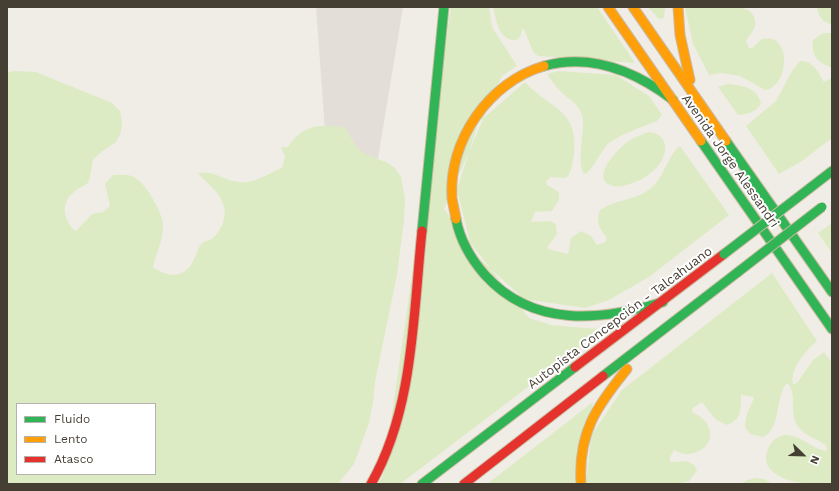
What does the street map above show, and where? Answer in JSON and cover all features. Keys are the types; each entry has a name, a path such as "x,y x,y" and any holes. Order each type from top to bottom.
{"highway":[{"path":"371,484 383,463 396,430 406,384 444,7"},
{"name":"Avenida Jorge Alessandri","path":"608,7 832,329"},
{"name":"Avenida Jorge Alessandri","path":"633,7 832,292"},
{"path":"678,7 681,42 686,67 695,96"},
{"path":"663,302 619,314 587,317 555,315 516,301 491,284 469,256 456,228 452,208 451,191 457,153 473,118 496,93 508,83 529,72 545,66 572,62 592,62 612,65 642,77 673,100"},
{"name":"Autopista Concepción - Talcahuano","path":"422,484 663,302 832,171"},
{"path":"464,484 832,200"},
{"path":"581,484 580,454 589,422 617,381 657,336"}],"shaded area":[{"path":"316,7 403,7 358,279 336,281"}],"green space":[{"path":"451,7 489,7 492,27 517,66 502,76 444,209 529,318 551,325 598,329 574,352 400,484 378,484 383,476"},
{"path":"493,7 597,7 635,63 538,56 533,52 524,29 517,40 506,38 502,34 497,24"},
{"path":"648,7 665,7 664,18 659,19"},
{"path":"685,7 740,7 750,11 755,20 755,27 746,41 749,48 752,48 762,39 772,39 779,43 783,51 784,60 783,70 779,80 773,87 765,90 740,76 722,73 709,75 693,44"},
{"path":"817,7 832,7 832,25 822,19 818,14"},
{"path":"823,33 832,33 832,68 819,61 814,55 813,40"},
{"path":"800,61 805,61 812,65 818,71 824,82 832,78 832,138 802,161 779,174 746,126 776,101 792,71"},
{"path":"559,71 616,75 649,96 662,115 657,121 625,134 609,143 590,170 585,174 581,165 583,126 582,115 577,106 558,89 547,74"},
{"path":"7,72 36,72 112,103 120,111 122,121 121,132 116,142 93,160 89,182 69,197 66,202 65,213 72,228 76,231 92,214 103,212 110,206 105,184 113,175 126,175 139,180 157,205 162,219 163,230 161,241 153,267 164,273 174,275 184,272 193,261 202,243 212,239 221,228 225,215 222,201 213,188 198,173 210,173 228,180 240,182 256,180 282,168 285,157 281,147 288,147 299,134 305,130 320,126 336,126 345,128 357,148 365,154 386,162 395,168 401,177 405,199 404,220 397,275 375,382 369,423 354,464 338,484 7,484"},
{"path":"525,82 568,119 572,128 574,140 572,168 568,176 566,178 551,177 546,182 547,185 559,192 559,200 552,211 535,212 531,222 550,221 556,224 557,234 548,246 548,249 568,254 571,238 581,231 591,236 597,245 605,242 607,238 598,222 600,210 614,203 636,197 649,190 658,180 673,153 680,146 729,215 649,277 609,300 585,308 524,299 473,253 457,190 478,123"},
{"path":"727,84 743,86 756,93 761,103 757,109 752,112 738,115 718,87"},
{"path":"649,132 657,134 665,143 662,161 650,174 631,184 617,187 608,184 604,180 603,175 608,162 627,142"},
{"path":"832,223 832,253 818,233"},
{"path":"772,273 817,341 808,349 796,366 792,378 793,384 797,383 813,360 824,352 832,363 832,484 791,481 776,474 767,464 766,458 769,447 776,438 781,436 792,436 827,451 826,445 805,433 796,423 794,417 792,392 787,383 783,389 773,427 769,433 763,437 750,434 745,427 746,416 754,398 753,397 741,395 740,413 736,420 727,425 715,419 702,402 693,408 692,412 705,421 710,432 710,438 705,447 695,453 685,454 674,450 670,457 670,462 687,461 694,465 697,471 689,481 677,484 586,484 591,436 622,390"},
{"path":"593,402 574,484 487,484 500,474"},
{"path":"756,478 764,479 772,484 742,484 747,480"}],"traffic: fast":[{"path":"422,231 444,7"},
{"path":"544,66 579,62 596,63 612,67 644,81 673,100"},
{"path":"701,141 832,329"},
{"path":"726,141 832,292"},
{"path":"810,188 832,171"},
{"path":"724,254 810,188"},
{"path":"738,272 822,207"},
{"path":"456,219 463,242 480,269 504,292 524,304 546,312 569,316 592,316 616,313 663,302"},
{"path":"603,376 738,272"},
{"path":"422,484 575,367"}],"traffic: slow":[{"path":"608,7 701,141"},
{"path":"633,7 726,141"},
{"path":"678,7 680,35 690,80"},
{"path":"456,219 452,198 453,177 457,156 465,135 476,117 490,100 506,85 524,74 544,66"},
{"path":"581,484 583,450 586,435 591,422 606,396 627,369"}],"traffic: jam":[{"path":"371,484 385,455 396,425 404,393 413,328 422,231"},
{"path":"575,367 724,254"},
{"path":"464,484 603,376"}]}
